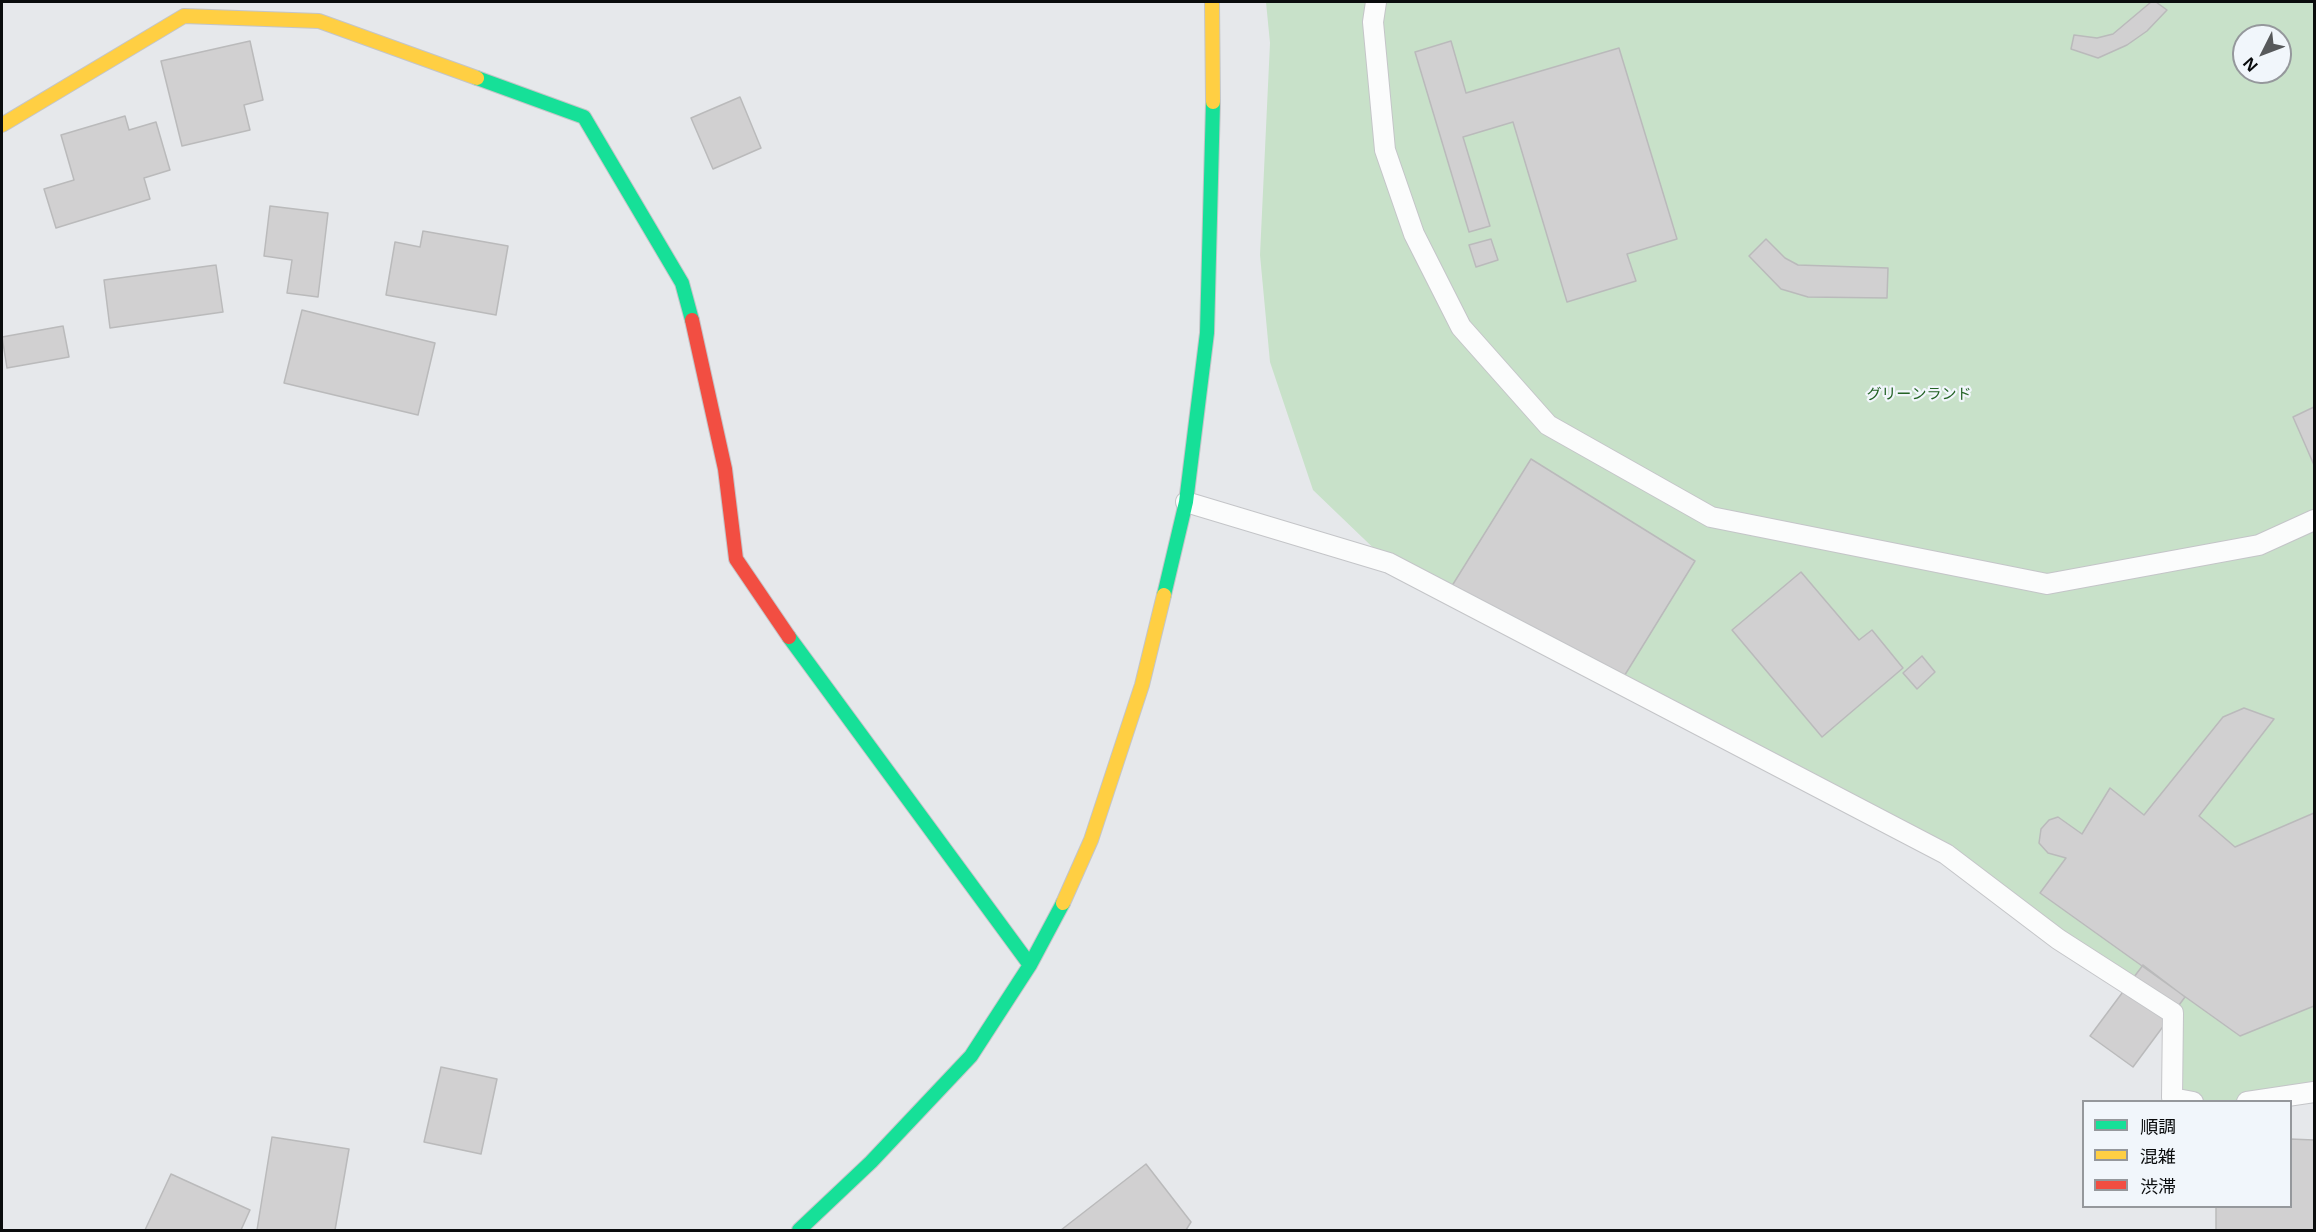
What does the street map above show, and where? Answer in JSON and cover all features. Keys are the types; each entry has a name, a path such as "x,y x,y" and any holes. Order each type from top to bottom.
{"street":[{"path":"799,1230 871,1162 971,1056 1030,965 1063,903 1092,840 1142,685 1186,502 1207,333 1214,74 1212,2"},
{"path":"2,125 184,16 319,21 584,117 682,283 693,318 725,469 736,559 811,669 1030,965"}],"lane":[{"path":"1376,2 1374,22 1385,150 1414,234 1461,327 1548,425 1711,517 2047,584 2259,545 2314,520"},
{"path":"1186,502 1389,563 1946,854 2058,939 2173,1012 2172,1098 2186,1100"},
{"path":"2254,1100 2314,1092"}],"green space":[{"name":"グリーンランド","path":"1266,2 2314,2 2314,1092 2254,1100 2172,1098 2173,1012 1946,854 1389,563 1313,490 1270,362 1260,255 1270,43"}],"building":[{"path":"2151,2 2156,2 2167,10 2147,31 2127,45 2098,58 2071,49 2074,35 2097,38 2113,34"},
{"path":"250,41 263,100 244,105 250,130 182,146 161,61"},
{"path":"1451,41 1466,93 1619,48 1677,239 1627,254 1636,281 1567,302 1513,122 1463,137 1490,226 1469,232 1415,52"},
{"path":"740,97 761,148 713,169 691,118"},
{"path":"125,116 129,130 156,122 170,170 144,178 150,199 56,228 44,189 74,180 61,135"},
{"path":"270,206 328,213 318,297 287,293 292,260 264,256"},
{"path":"423,231 508,246 496,315 386,295 395,242 420,247"},
{"path":"1491,239 1498,260 1476,267 1469,245"},
{"path":"1766,239 1785,258 1798,265 1888,268 1887,298 1808,297 1781,289 1749,256"},
{"path":"216,265 223,312 110,328 104,280"},
{"path":"302,310 435,343 418,415 284,383"},
{"path":"63,326 69,357 7,368 2,337"},
{"path":"2314,407 2314,465 2293,417"},
{"path":"1531,459 1695,561 1615,691 1450,589"},
{"path":"1801,572 1859,640 1872,630 1903,668 1822,737 1732,630"},
{"path":"1922,656 1935,672 1917,689 1903,673"},
{"path":"2244,708 2274,719 2199,816 2235,847 2314,813 2314,1006 2240,1036 2040,893 2066,858 2048,853 2039,843 2041,829 2049,820 2058,817 2082,834 2110,788 2144,815 2223,717"},
{"path":"2143,965 2185,997 2133,1067 2090,1036"},
{"path":"441,1067 497,1079 481,1154 424,1142"},
{"path":"272,1137 349,1149 335,1230 257,1230"},
{"path":"2292,1139 2314,1140 2314,1230 2216,1230 2216,1208 2292,1208"},
{"path":"1146,1164 1191,1222 1186,1230 1061,1230"},
{"path":"171,1174 250,1210 241,1230 145,1230"}],"traffic: fast":[{"path":"477,78 584,117 682,283 692,320"},
{"path":"1164,595 1186,502 1207,333 1213,102"},
{"path":"789,637 1030,965"},
{"path":"799,1230 871,1162 971,1056 1030,965 1063,903"}],"traffic: slow":[{"path":"1212,2 1213,102"},
{"path":"2,125 184,16 319,21 477,78"},
{"path":"1063,903 1091,840 1142,685 1164,595"}],"traffic: jam":[{"path":"692,320 725,469 736,559 789,637"}]}
